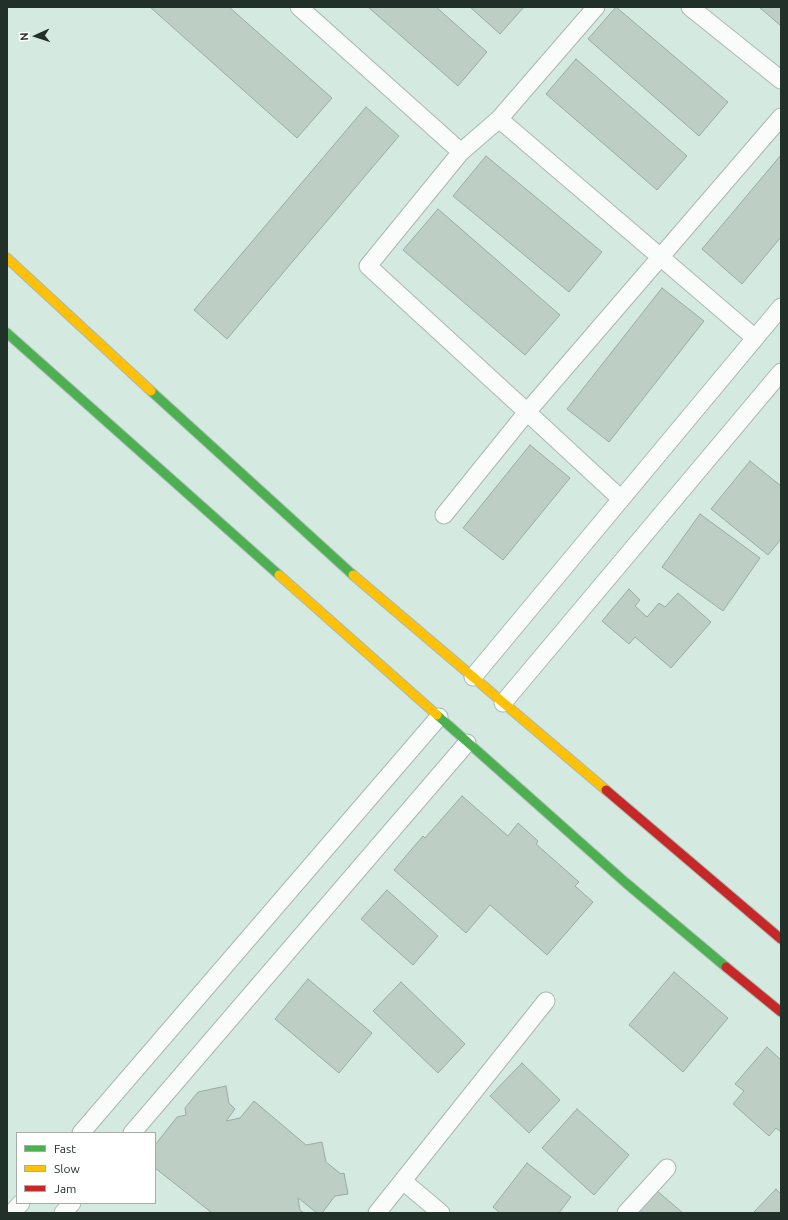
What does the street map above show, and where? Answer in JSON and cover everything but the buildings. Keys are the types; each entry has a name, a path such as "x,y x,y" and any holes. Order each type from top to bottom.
{"street":[{"path":"299,7 461,152"},
{"path":"596,7 499,119 461,152 368,266 621,498"},
{"path":"690,7 781,80"},
{"path":"444,515 527,412 781,118"},
{"path":"499,119 755,338"},
{"path":"7,258 336,560 781,939"},
{"path":"472,677 781,307"},
{"path":"7,333 626,884 781,1012"},
{"path":"503,703 781,372"},
{"path":"82,1132 439,717"},
{"path":"133,1132 467,742"},
{"path":"377,1213 546,1001"},
{"path":"626,1213 667,1168"},
{"path":"403,1181 441,1213"},
{"path":"12,1213 20,1204"},
{"path":"63,1213 71,1204"}],"traffic: fast":[{"path":"7,333 279,575"},
{"path":"151,391 353,575"},
{"path":"437,715 626,883 726,967"}],"traffic: slow":[{"path":"7,258 151,391"},
{"path":"279,575 437,715"},
{"path":"353,575 606,790"}],"traffic: jam":[{"path":"606,790 781,939"},
{"path":"726,967 781,1012"}]}
